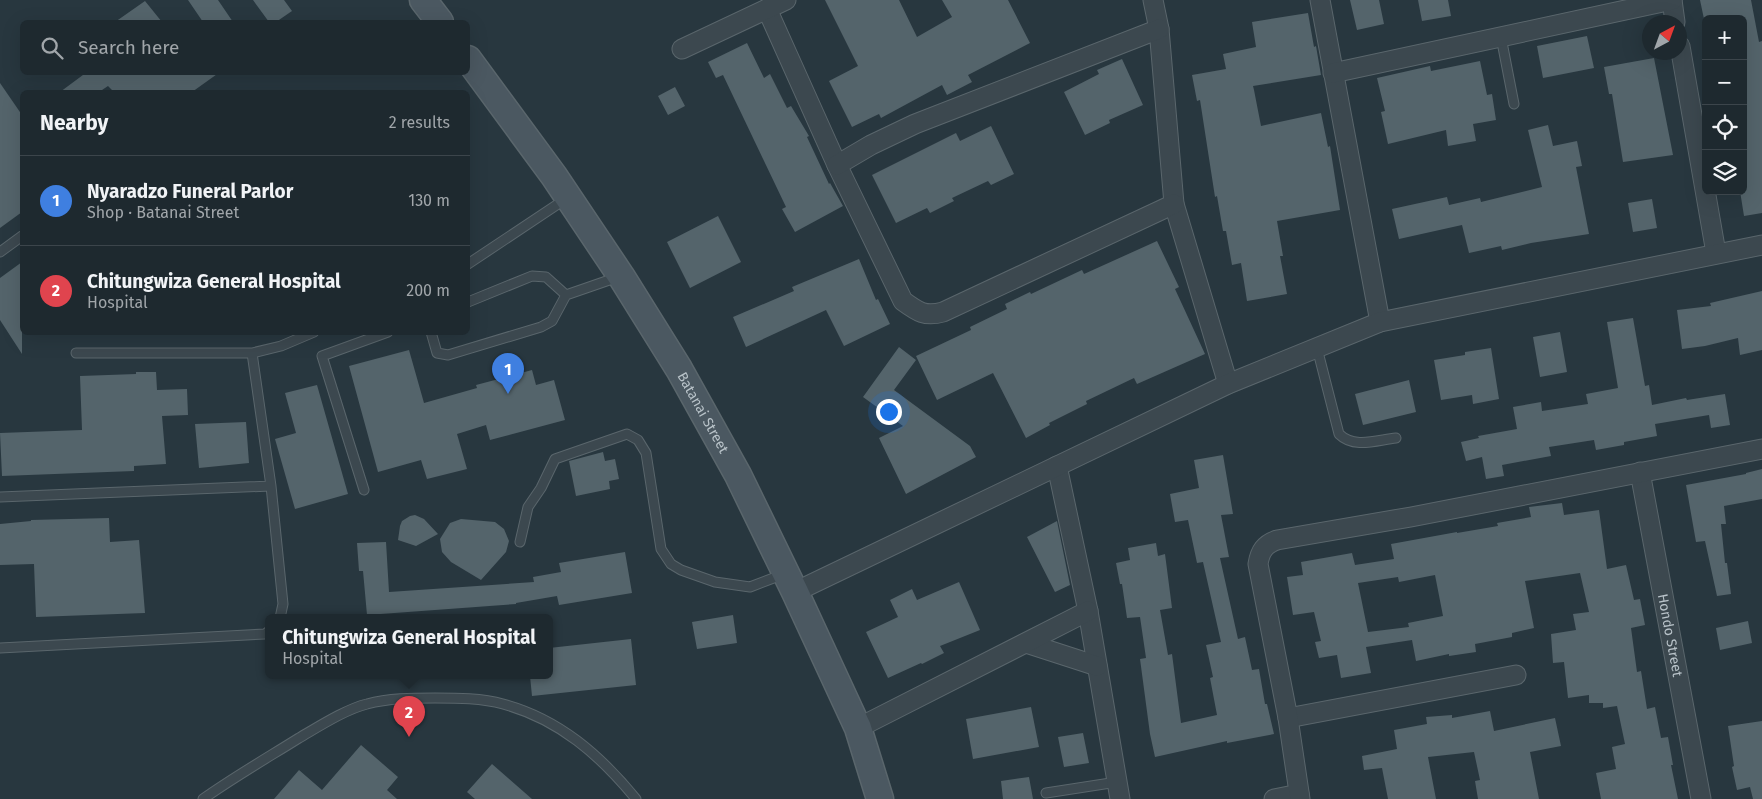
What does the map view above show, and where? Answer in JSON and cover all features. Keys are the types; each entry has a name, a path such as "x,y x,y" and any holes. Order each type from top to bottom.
{"street":[{"path":"422,0 438,20"},
{"path":"682,49 786,0"},
{"path":"1153,0 1159,29 1174,204 1228,384"},
{"path":"1320,0 1380,322"},
{"path":"1333,73 1672,0 1675,15"},
{"path":"767,9 837,165 903,301 914,310 933,315 943,312 1174,204"},
{"path":"837,165 871,145 914,124 1159,29"},
{"path":"1682,60 1716,253"},
{"name":"Batanai Street","path":"470,62 569,197 688,386 738,476 858,728 880,799"},
{"path":"790,583 1057,466 1228,384 1380,322 1762,244"},
{"path":"1274,799 1299,797 1288,718 1258,564 1263,550 1272,542 1762,449"},
{"path":"1057,466 1088,611 1118,790"},
{"name":"Hondo Street","path":"1640,472 1701,799"},
{"path":"858,728 1088,611"},
{"path":"1026,643 1097,666"},
{"path":"1288,718 1516,675"}],"lane":[{"path":"1501,36 1514,104"},
{"path":"470,263 569,197"},
{"path":"0,252 20,237"},
{"path":"470,301 532,276 546,277 566,294"},
{"path":"432,335 438,353 448,355 541,327 552,321 566,294 620,276"},
{"path":"76,353 252,353 281,346 307,335"},
{"path":"364,490 322,356 380,335"},
{"path":"1317,348 1339,434 1346,441 1357,443 1396,438"},
{"path":"252,353 271,486 282,604 281,614"},
{"path":"520,542 528,507 541,488 555,459 627,434 638,440 646,453 661,549 671,564 681,570 715,582 750,587 790,583"},
{"path":"0,497 271,486"},
{"path":"0,648 265,634"},
{"path":"203,799 225,783 330,720 366,704 409,698 457,698 501,703 538,715 592,751 614,772 636,799"},
{"path":"1046,793 1118,790"}],"building":[{"path":"188,0 218,0 232,20 202,20"},
{"path":"253,0 284,0 292,11 279,20 268,20"},
{"path":"825,0 899,0 917,37 952,17 942,0 1008,0 1030,43 968,75 972,82 947,95 942,85 881,118 879,114 852,127 829,81 858,66"},
{"path":"1350,0 1379,0 1384,24 1357,30"},
{"path":"1418,0 1448,0 1451,16 1422,21"},
{"path":"1700,0 1751,0 1759,42 1762,41 1762,213 1744,216 1741,195 1747,195 1747,15 1703,15"},
{"path":"145,1 160,20 118,20"},
{"path":"1308,13 1321,75 1253,86 1261,126 1321,113 1328,147 1330,146 1340,210 1277,221 1283,256 1280,256 1287,294 1247,301 1241,263 1232,265 1226,231 1223,231 1217,196 1215,197 1200,100 1197,101 1192,75 1226,69 1223,54 1256,47 1252,22"},
{"path":"1587,36 1594,68 1543,78 1537,46"},
{"path":"747,43 764,78 770,74 787,108 791,106 809,136 807,137 829,184 843,206 795,232 782,209 786,207 723,75 716,78 708,62"},
{"path":"1122,59 1143,105 1109,120 1110,123 1085,135 1064,92 1099,74 1097,70"},
{"path":"1643,60 1654,60 1673,155 1623,162 1612,94 1609,94 1604,67"},
{"path":"1480,61 1487,95 1492,94 1496,120 1473,124 1476,141 1448,146 1446,130 1388,144 1381,112 1385,111 1377,78 1430,66 1431,71"},
{"path":"83,75 216,75 195,90 112,90 108,86 102,90 63,90"},
{"path":"0,83 20,112 20,213 0,228"},
{"path":"675,87 685,106 668,115 658,96"},
{"path":"1548,125 1553,146 1577,141 1582,166 1576,167 1589,234 1531,243 1502,250 1501,246 1469,253 1462,225 1399,239 1392,209 1447,197 1449,205 1480,198 1481,202 1542,187 1528,130"},
{"path":"991,126 1014,174 991,185 988,181 952,198 954,201 930,213 927,208 896,223 872,175 956,133 960,141"},
{"path":"1652,199 1657,228 1633,232 1628,203"},
{"path":"718,216 741,262 690,288 667,242"},
{"path":"1157,241 1179,287 1175,289 1205,354 1137,384 1134,378 1086,401 1087,404 1049,423 1050,425 1026,438 993,373 937,400 916,356 971,330 970,327 1007,309 1005,304 1030,292 1031,294 1082,270 1084,274"},
{"path":"859,259 876,300 878,299 890,324 844,346 826,310 746,347 733,317 794,291 792,287"},
{"path":"20,263 20,335 22,335 22,354 0,320 0,278"},
{"path":"1762,291 1762,350 1740,355 1738,338 1682,349 1677,310 1711,306 1710,303"},
{"path":"1633,318 1645,386 1649,385 1652,405 1686,398 1687,400 1725,394 1730,425 1711,428 1709,415 1655,424 1657,436 1624,442 1624,445 1596,450 1594,440 1549,447 1551,456 1502,465 1504,476 1486,479 1482,457 1466,461 1461,442 1479,438 1478,436 1517,429 1513,407 1541,402 1542,411 1588,404 1586,394 1618,388 1607,322"},
{"path":"1560,332 1567,372 1540,377 1533,337"},
{"path":"899,347 916,360 894,390 970,446 976,457 906,494 879,438 903,426 863,397"},
{"path":"1491,348 1499,399 1473,404 1472,395 1441,400 1434,360"},
{"path":"409,350 424,403 477,388 476,385 532,370 536,385 554,380 565,420 490,440 486,425 457,434 467,469 427,479 421,460 378,472 349,366"},
{"path":"136,372 156,372 157,390 187,389 188,415 162,416 166,464 134,466 134,471 2,476 0,433 82,430 80,376 136,374"},
{"path":"1409,380 1416,412 1363,425 1355,394"},
{"path":"317,385 348,494 295,509 275,439 296,433 285,393"},
{"path":"246,422 249,463 199,468 195,424"},
{"path":"603,452 605,461 615,459 619,479 609,481 610,489 576,496 569,461"},
{"path":"1223,455 1233,514 1221,515 1229,557 1220,558 1238,639 1245,637 1252,670 1259,669 1265,704 1267,704 1274,734 1227,743 1227,741 1155,757 1140,659 1146,658 1140,617 1127,618 1122,584 1120,584 1116,563 1130,560 1128,548 1156,543 1158,556 1165,554 1172,608 1160,610 1168,655 1172,654 1181,723 1217,715 1210,678 1213,677 1206,645 1221,642 1203,562 1197,563 1188,520 1175,522 1170,494 1199,488 1194,460"},
{"path":"1762,469 1762,499 1724,506 1726,524 1721,524 1725,563 1727,563 1731,594 1717,596 1705,541 1696,542 1686,485 1746,474"},
{"path":"1562,503 1564,515 1599,510 1607,569 1626,565 1634,600 1640,599 1645,625 1631,628 1637,672 1641,671 1647,709 1655,707 1661,738 1668,737 1678,799 1601,799 1596,773 1616,769 1612,747 1625,744 1617,706 1603,708 1603,703 1589,703 1589,695 1568,698 1564,662 1553,663 1551,634 1576,630 1573,614 1589,612 1580,573 1525,581 1534,628 1512,633 1512,637 1475,644 1476,652 1449,656 1449,654 1416,661 1412,640 1366,647 1371,673 1341,678 1337,655 1319,658 1315,642 1321,641 1314,612 1293,615 1287,577 1303,575 1301,562 1352,553 1355,565 1394,559 1391,544 1498,526 1497,523 1531,517 1529,507","holes":["1435,575 1443,616 1408,623 1409,627 1368,632 1358,583 1398,577 1399,582"]},
{"path":"415,515 424,519 438,534 416,546 398,540 402,521"},
{"path":"109,518 110,542 139,540 145,613 36,617 34,564 0,565 0,524 31,520"},
{"path":"461,519 495,522 504,529 509,541 506,552 481,580 451,562 442,552 440,539 450,523"},
{"path":"1057,521 1070,585 1055,592 1027,537"},
{"path":"386,542 389,592 534,582 533,577 561,572 559,563 625,552 632,593 559,605 557,596 516,604 367,614 363,571 359,571 357,543"},
{"path":"959,582 980,630 940,646 944,653 888,678 866,632 898,617 890,600 912,589 917,600"},
{"path":"733,615 737,643 697,649 692,622"},
{"path":"1748,621 1752,643 1720,650 1716,628"},
{"path":"631,639 636,685 532,696 530,679 553,679 553,648"},
{"path":"1031,707 1039,747 973,759 966,719"},
{"path":"1490,711 1494,731 1555,718 1561,746 1530,752 1539,799 1478,799 1475,781 1480,780 1474,752 1428,757 1436,799 1388,799 1382,768 1364,770 1362,756 1397,749 1394,730 1427,724 1426,717 1452,715 1452,718"},
{"path":"1762,721 1762,799 1753,799 1750,787 1737,790 1732,767 1734,766 1728,726"},
{"path":"1083,733 1089,763 1064,767 1058,737"},
{"path":"361,745 398,777 387,790 397,799 274,799 299,770 322,790"},
{"path":"492,764 532,799 475,799 467,792"},
{"path":"1029,777 1033,799 1003,799 1001,781"}],"place":[{"name":"Nyaradzo Funeral Parlor","path":"508,394"},
{"name":"Chitungwiza General Hospital","path":"409,737"}]}
